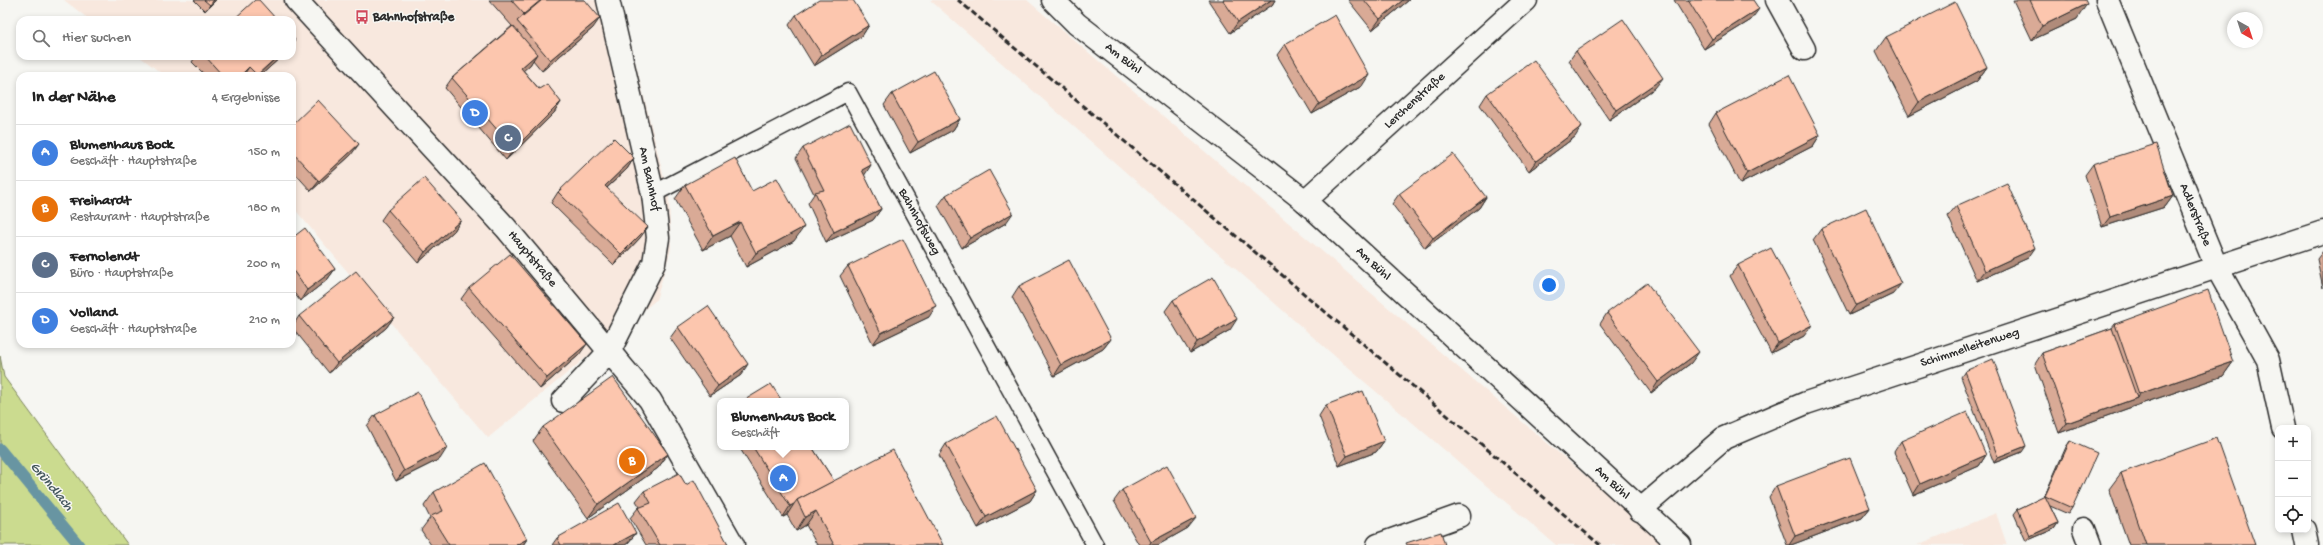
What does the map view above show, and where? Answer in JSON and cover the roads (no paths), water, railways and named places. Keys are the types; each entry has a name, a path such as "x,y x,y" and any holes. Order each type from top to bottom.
{"street":[{"name":"Hauptstraße","path":"296,0 506,228 650,400 733,545"},
{"name":"Am Bahnhof","path":"563,401 609,352 654,263 658,231 653,194 608,0"},
{"name":"Am Bühl","path":"1053,0 1077,24 1305,201 1640,510 1680,545"},
{"name":"Lerchenstraße","path":"1305,201 1526,0"},
{"path":"1777,0 1804,48"},
{"name":"Adlerstraße","path":"2108,0 2216,266 2268,360 2282,425"},
{"name":"Schimmelleitenweg","path":"1640,510 1724,438 1806,403 2216,266 2323,232"},
{"path":"1378,545 1459,516"},
{"path":"2305,533 2307,545"}],"lane":[{"name":"Bahnhofsweg","path":"653,194 848,92 1095,545"}],"waterway":[{"name":"Gründlach","path":"0,449 79,545"}],"railway":[{"path":"958,0 1600,545"}],"place":[{"name":"Bahnhofstraße","path":"362,17"},
{"name":"Volland","path":"475,113"},
{"name":"Fernolendt","path":"508,138"},
{"name":"Freihardt","path":"632,461"},
{"name":"Blumenhaus Bock","path":"783,478"}]}
